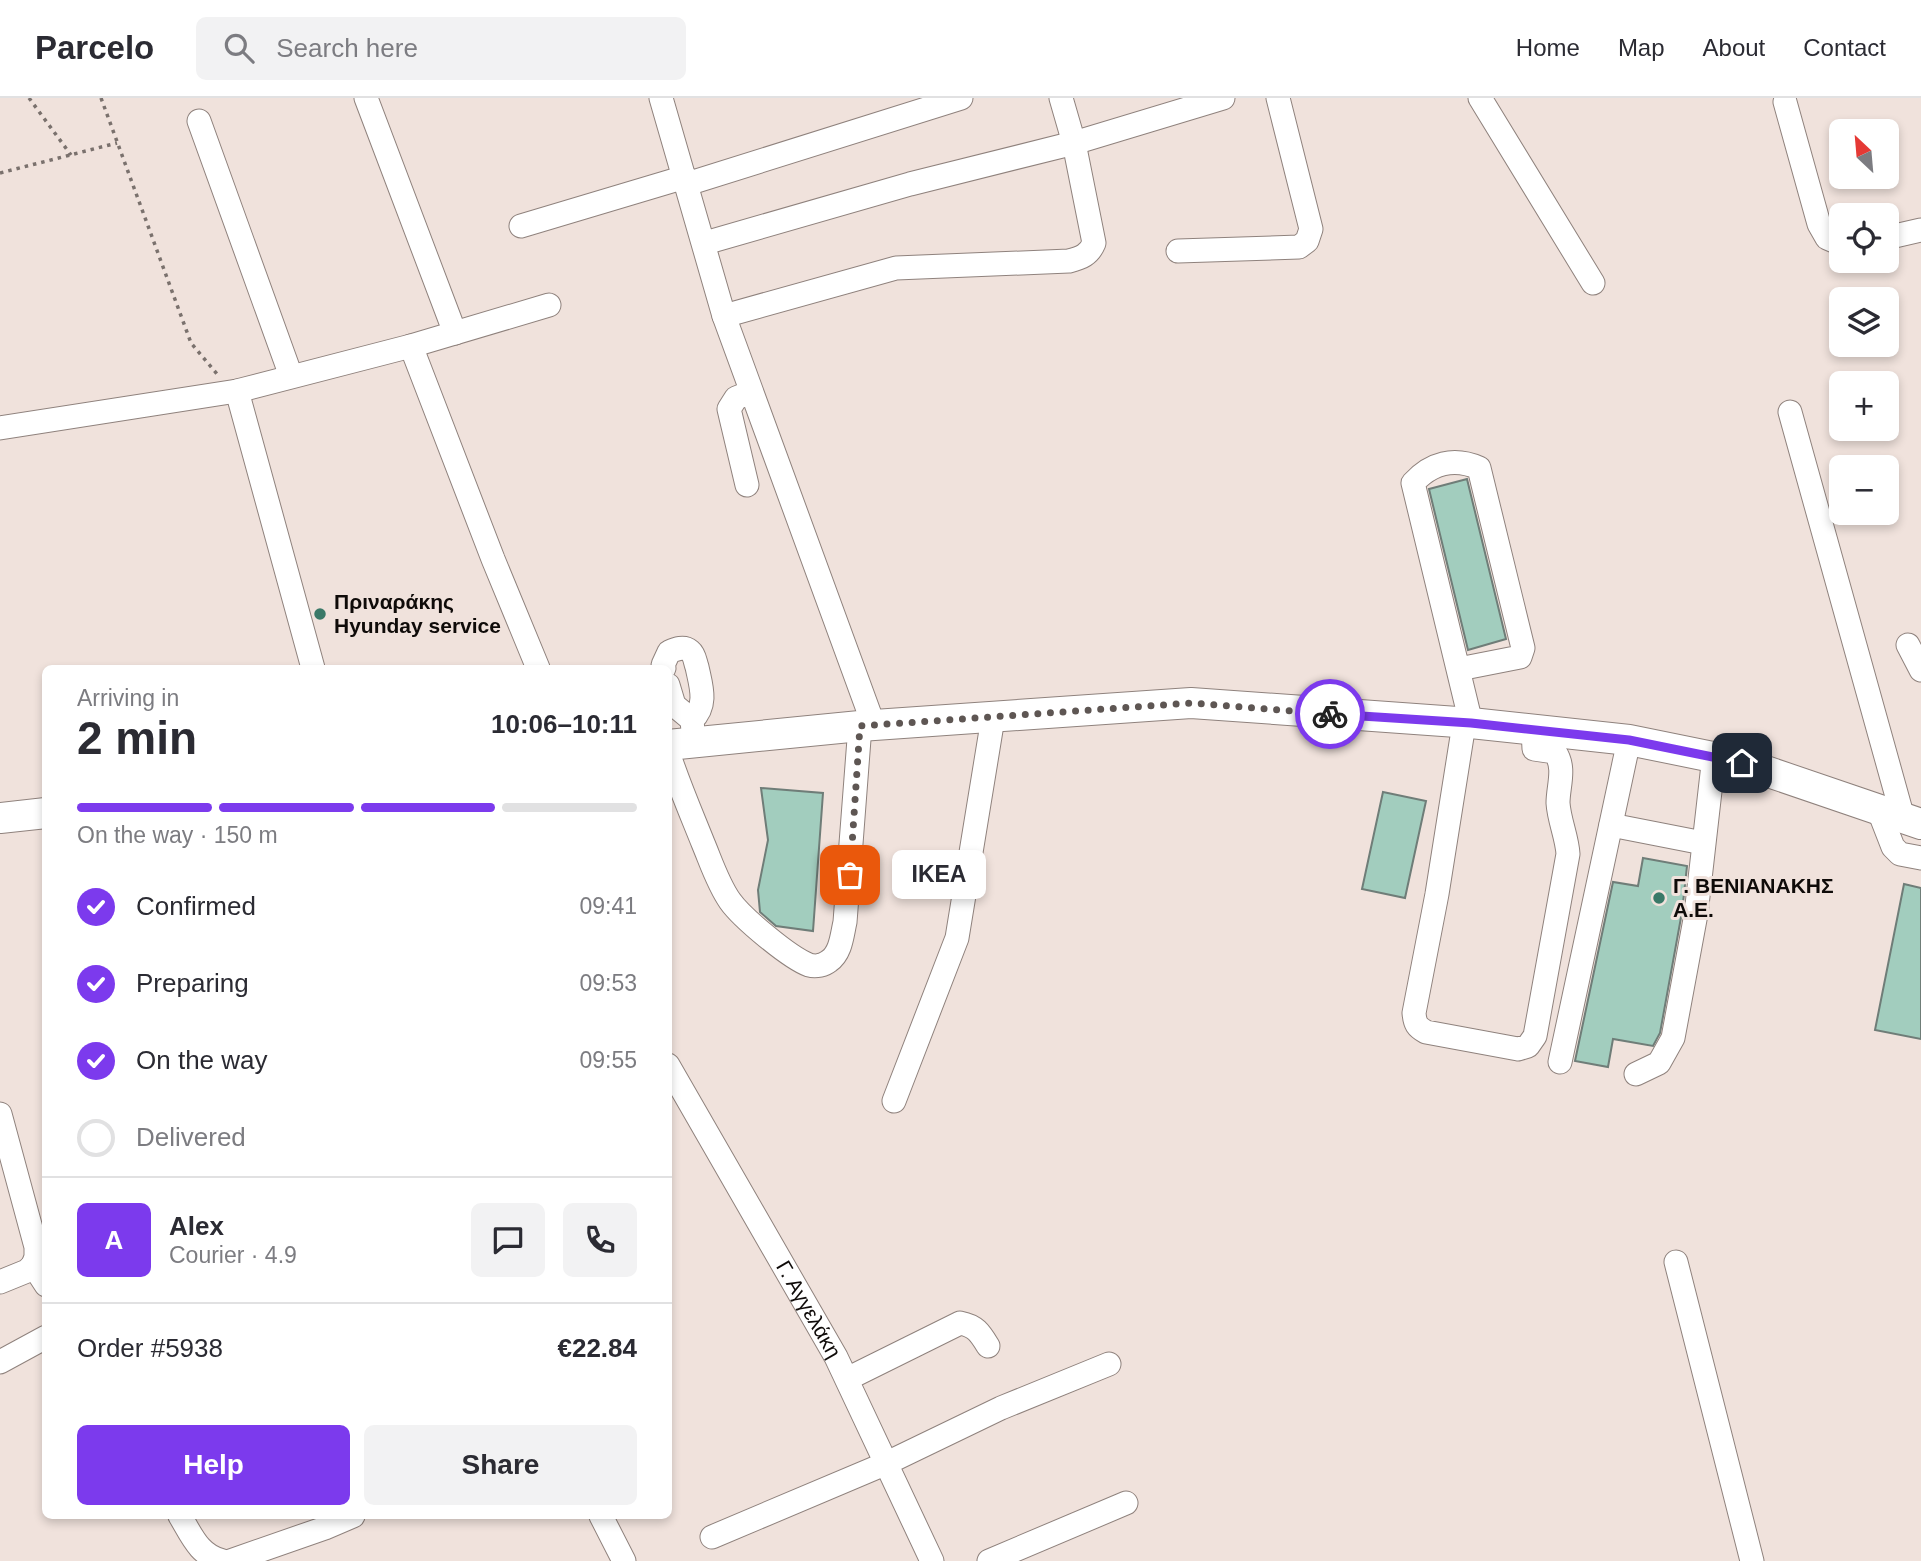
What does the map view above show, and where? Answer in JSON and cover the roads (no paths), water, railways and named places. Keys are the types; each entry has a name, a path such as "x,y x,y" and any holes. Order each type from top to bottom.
{"main road":[{"path":"681,740 1191,703 1468,723 1629,740 1742,763 1901,818"},
{"path":"0,818 42,813"}],"street":[{"path":"366,98 455,333"},
{"path":"661,98 724,316 867,726 845,922 839,947 831,960 811,966 798,959 743,917 730,901 704,845 672,698"},
{"path":"521,226 686,181 961,98"},
{"path":"724,316 896,268 1080,258 1090,252 1094,243 1074,143 1061,98"},
{"path":"705,243 910,184 1074,143 1223,98"},
{"path":"1178,251 1299,247 1307,241 1311,229 1278,98"},
{"path":"1480,98 1593,284"},
{"path":"1785,102 1819,224 1829,239"},
{"path":"199,121 291,376"},
{"path":"1899,235 1921,230"},
{"path":"0,428 237,391 411,346 549,306"},
{"path":"411,346 537,665"},
{"path":"237,391 312,665"},
{"path":"747,485 729,409 736,398 751,392"},
{"path":"1790,412 1901,818 1893,848 1899,854 1921,858"},
{"path":"1459,669 1520,657 1523,648 1479,468 1453,462 1435,466 1413,483 1459,669 1468,723 1414,1013 1417,1028 1426,1032 1518,1049 1528,1046 1535,1036 1568,854 1567,838 1558,805 1560,758 1555,752 1534,750 1532,729"},
{"path":"1908,645 1921,670"},
{"path":"663,665 669,652 681,648 689,650 694,655 703,692 699,713 681,740"},
{"path":"894,1101 957,938 993,718"},
{"path":"1560,1062 1629,740"},
{"path":"1636,1074 1659,1063 1674,1038 1696,915 1714,756"},
{"path":"1611,825 1703,843"},
{"name":"Γ. Αγγελάκη","path":"672,1072 801,1293 847,1379 932,1561"},
{"path":"0,1282 27,1271 36,1257 36,1247 1,1119"},
{"path":"1676,1262 1752,1561"},
{"path":"33,1265 42,1279"},
{"path":"847,1379 960,1323 979,1330 988,1346"},
{"path":"0,1362 42,1339"},
{"path":"712,1537 887,1463 1001,1408 1109,1364"},
{"path":"989,1561 1126,1503"},
{"path":"182,1519 197,1544 222,1560 326,1528 346,1519"},
{"path":"603,1519 624,1561"}],"place":[{"name":"Πριναράκης Hyunday service","path":"320,614"},
{"name":"IKEA","path":"850,875"},
{"name":"Γ. ΒΕΝΙΑΝΑΚΗΣ A.E.","path":"1659,898"}]}
